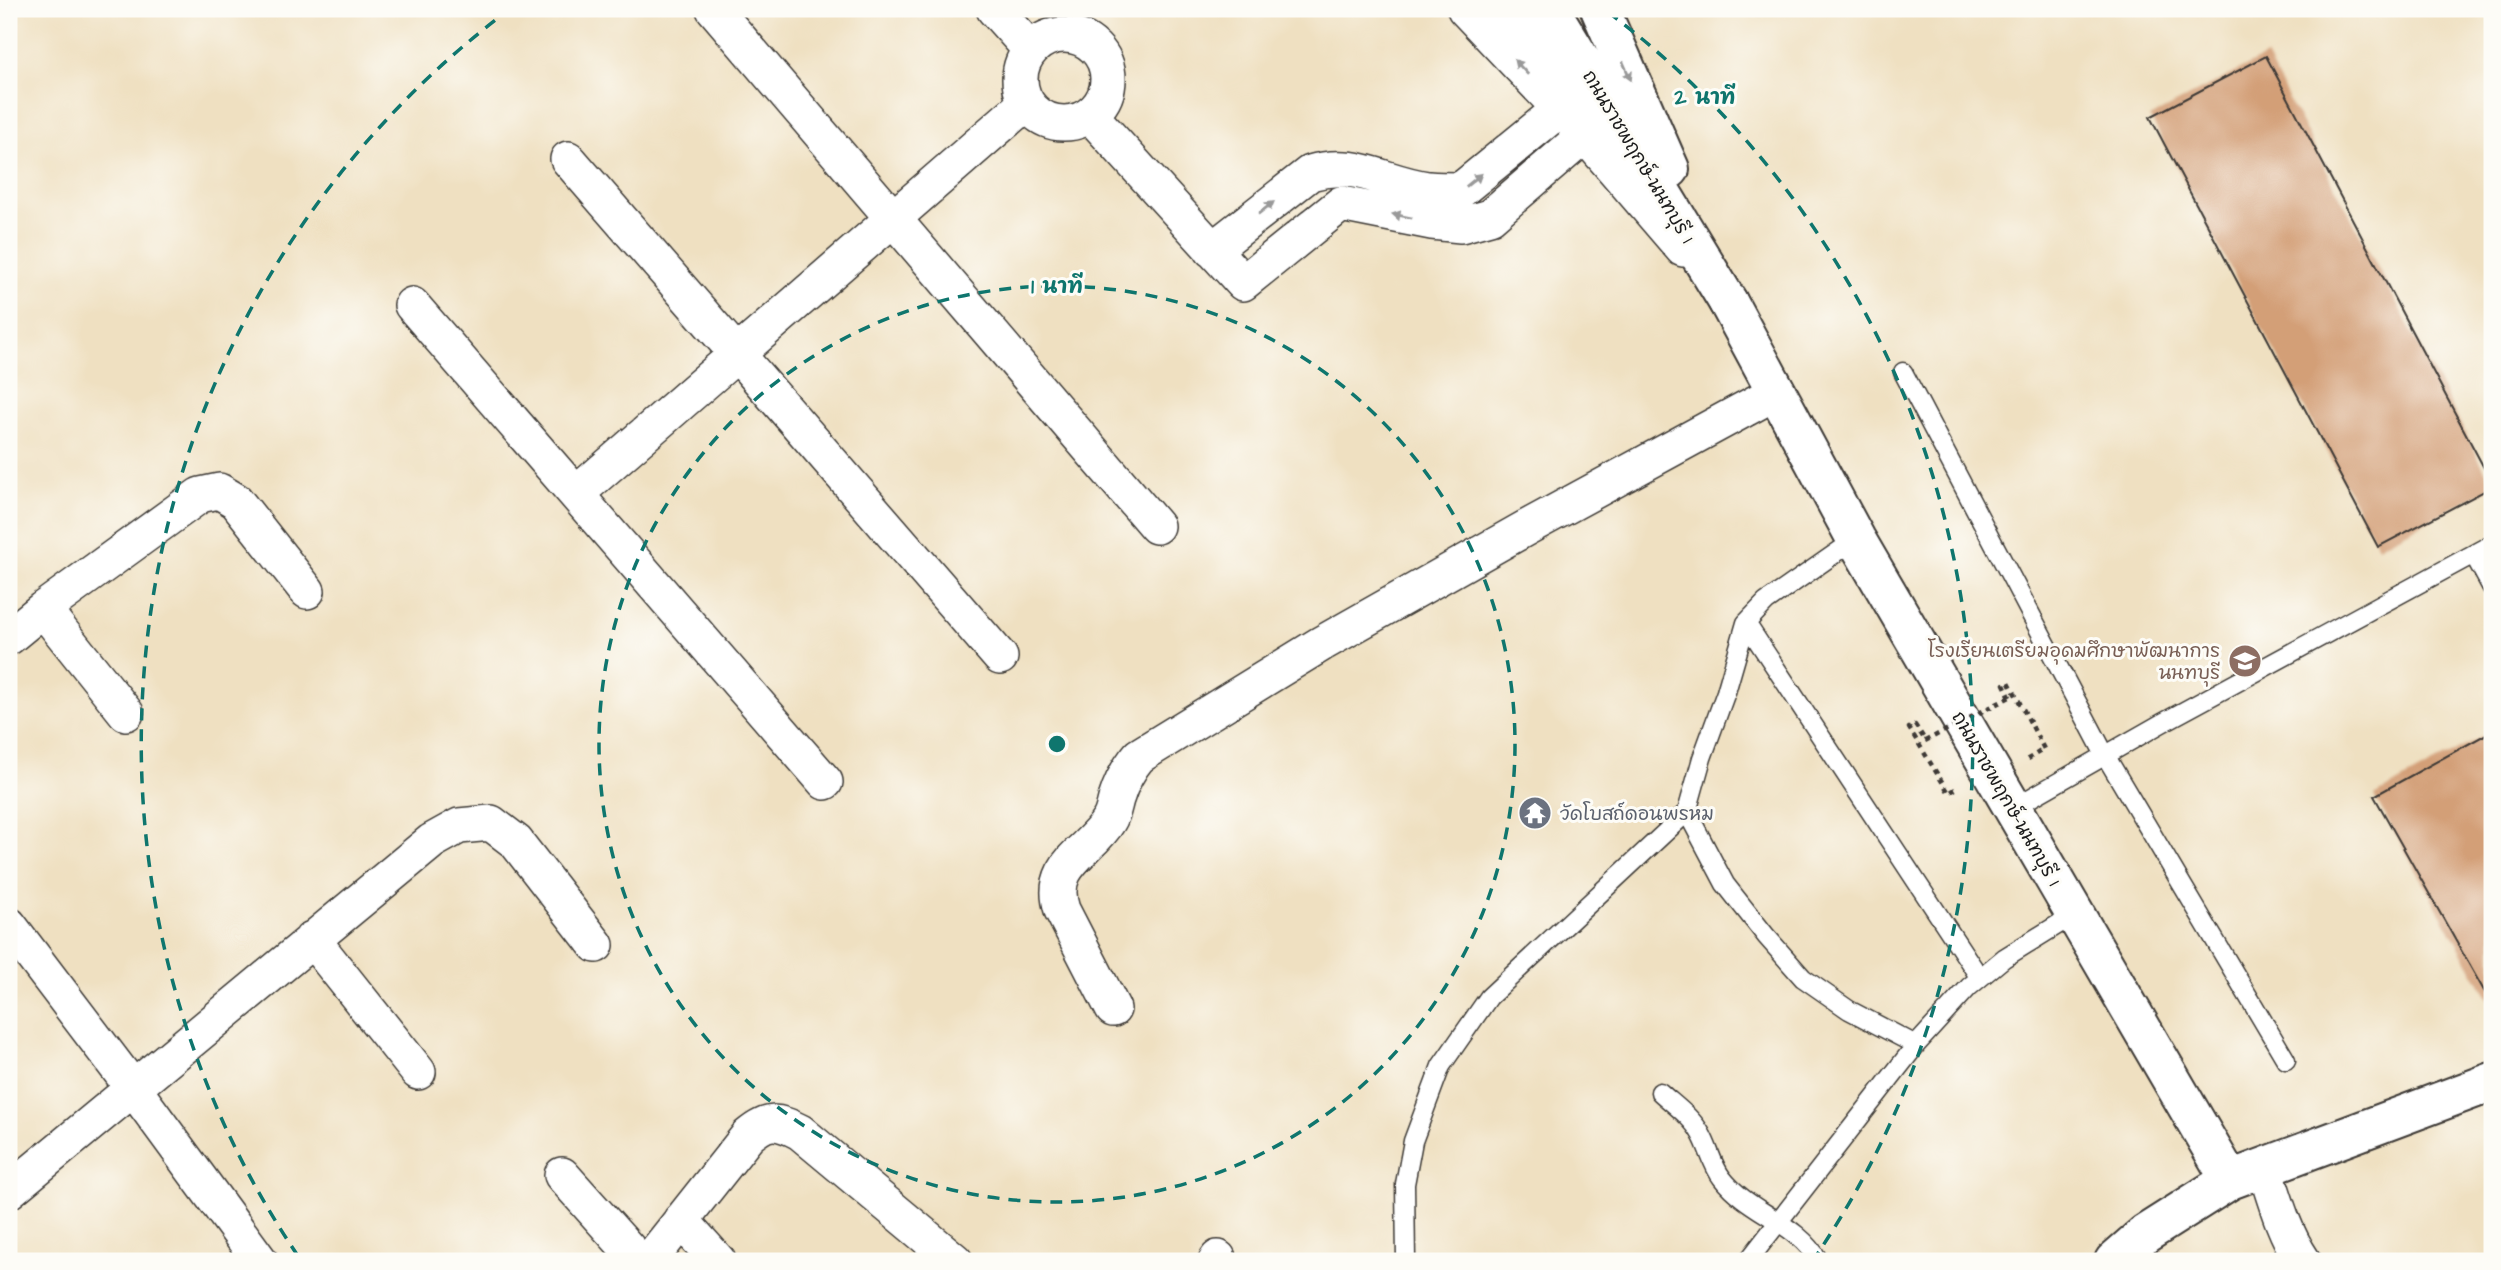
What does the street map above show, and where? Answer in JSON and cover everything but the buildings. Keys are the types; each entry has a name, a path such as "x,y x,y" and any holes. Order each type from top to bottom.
{"street":[{"path":"714,9 1156,526"},
{"path":"994,9 1030,49"},
{"path":"1465,9 1585,135 1728,302"},
{"path":"1503,9 1662,194"},
{"name":"ถนนราชพฤกษ์-นนทบุรี 1","path":"1550,9 1728,302 1856,539 2075,914 2247,1174"},
{"name":"ถนนราชพฤกษ์-นนทบุรี 1","path":"1600,9 1728,302"},
{"path":"1056,35 1085,39 1097,49 1105,62 1108,84 1100,104 1090,115 1077,121 1049,121 1036,114 1027,103 1019,75 1030,49 1042,40 1056,35"},
{"path":"576,494 1027,103"},
{"path":"1212,250 1310,173 1329,167 1348,167 1426,189 1461,190 1560,109"},
{"path":"1090,115 1243,283 1341,204 1461,225 1490,217 1585,135"},
{"path":"568,159 1000,657"},
{"path":"412,305 825,782"},
{"path":"1113,1009 1062,910 1058,896 1063,872 1076,855 1097,838 1111,817 1129,768 1139,756 1321,644 1526,527 1778,391"},
{"path":"9,637 43,609 200,495 219,491 236,501 307,591"},
{"path":"43,609 127,713"},
{"path":"9,1191 432,841 459,826 491,823 516,842 596,945"},
{"path":"9,925 260,1261"},
{"path":"312,939 418,1072"},
{"path":"2114,1261 2145,1234 2247,1174 2492,1082"},
{"path":"649,1261 748,1136 763,1124 782,1123 800,1132 956,1261"},
{"path":"2247,1174 2279,1213 2294,1248 2303,1261"},
{"path":"562,1175 639,1261"},
{"path":"681,1220 718,1261"}],"lane":[{"path":"1903,372 2105,755 2286,1060"},
{"path":"1406,1261 1405,1184 1413,1141 1441,1066 1489,998 1687,812 1746,623 1766,602 1856,539"},
{"path":"2013,808 2492,544"},
{"path":"2473,555 2492,588"},
{"path":"1746,623 1980,978"},
{"path":"1687,812 1726,884 1803,978 1849,1010 1916,1045"},
{"path":"1748,1261 1916,1045 1969,987 2004,958 2075,914"},
{"path":"1660,1092 1688,1117 1701,1134 1722,1178 1742,1196 1780,1222 1814,1252 1819,1261"}],"path":[{"path":"1949,793 1909,728 1915,725 1925,741 2010,697 2004,684 2009,682 2044,749"}],"place":[{"name":"โรงเรียนเตรียมอุดมศึกษาพัฒนาการ นนทบุรี","path":"2245,661"},
{"name":"วัดโบสถ์ดอนพรหม","path":"1535,813"}]}
